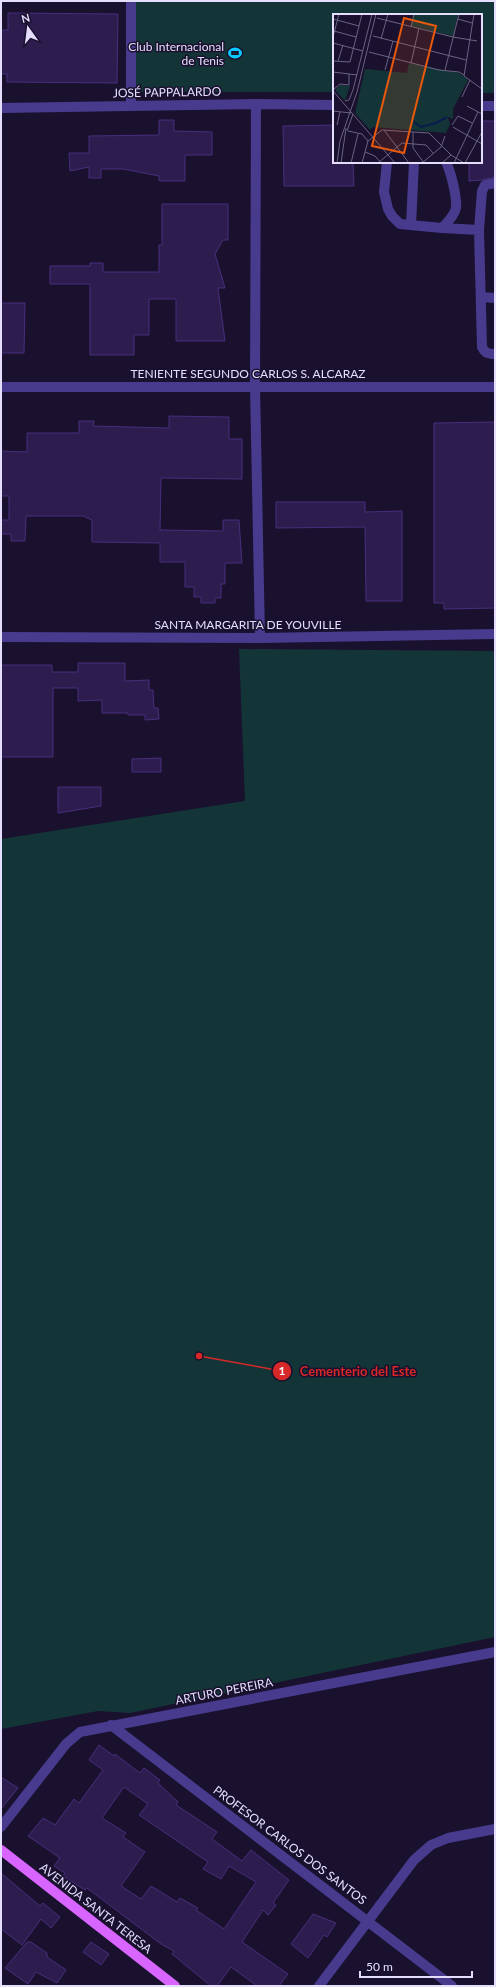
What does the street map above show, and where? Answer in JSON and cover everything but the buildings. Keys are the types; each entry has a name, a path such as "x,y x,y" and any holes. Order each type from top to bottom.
{"main road":[{"name":"AVENIDA SANTA TERESA","path":"1,1850 175,1986"}],"street":[{"path":"131,1 131,105"},
{"path":"256,104 255,386 260,638"},
{"name":"JOSÉ PAPPALARDO","path":"1,108 131,105 333,105"},
{"path":"482,106 495,106"},
{"path":"387,163 384,192 388,209 400,224 411,224 427,228 480,230"},
{"path":"411,224 414,163"},
{"path":"442,228 451,218 456,209 453,188 446,163"},
{"path":"495,183 485,185 482,191 480,230 482,347 484,351 489,354 495,354"},
{"path":"481,297 495,298"},
{"name":"TENIENTE SEGUNDO CARLOS S. ALCARAZ","path":"1,387 495,387"},
{"name":"SANTA MARGARITA DE YOUVILLE","path":"1,637 260,638 495,634"},
{"name":"ARTURO PEREIRA","path":"1,1828 66,1744 80,1732 495,1652"},
{"name":"PROFESOR CARLOS DOS SANTOS","path":"111,1726 452,1986"},
{"path":"319,1986 367,1920 414,1860 431,1845 448,1838 495,1829"}],"green space":[{"name":"Club Internacional de Tenis","path":"136,1 495,1 495,93 482,93 482,14 333,14 333,92 135,92"},
{"path":"239,649 495,651 495,1637 130,1713 98,1711 1,1729 1,839 245,801"}],"place":[{"name":"Club Internacional de Tenis","path":"235,53"},
{"name":"Cementerio del Este","path":"199,1356"}]}
